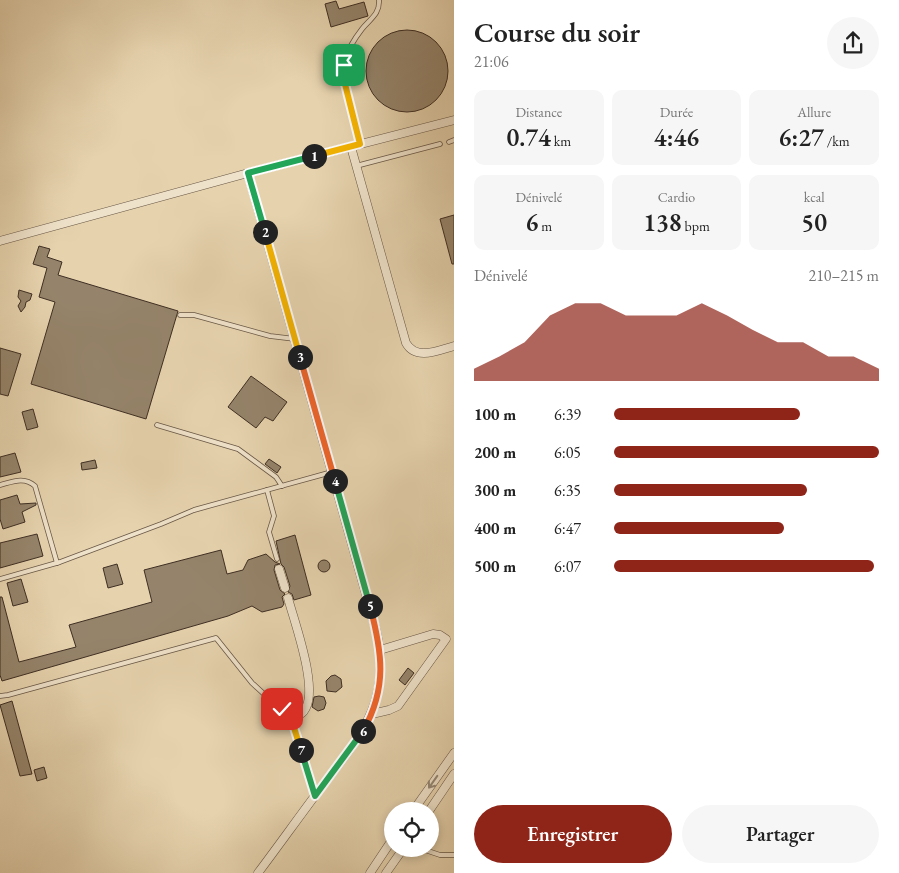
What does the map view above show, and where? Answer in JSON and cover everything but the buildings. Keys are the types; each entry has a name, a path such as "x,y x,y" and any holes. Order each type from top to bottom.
{"street":[{"path":"0,241 248,173 454,120"},
{"path":"351,146 408,346 414,351 426,353 454,346"},
{"path":"248,173 376,630 381,668 379,687 372,714 360,735 258,873"},
{"path":"280,569 285,588"},
{"path":"288,598 308,670 310,687 308,703 304,712 291,718"},
{"path":"372,714 398,706 446,639 440,635 433,634 380,650"},
{"path":"419,802 454,754"},
{"path":"435,802 454,774"},
{"path":"370,873 384,852"},
{"path":"386,873 397,857"}],"lane":[{"path":"360,144 344,80 344,65 352,44 378,11 379,0"},
{"path":"356,166 440,144"},
{"path":"180,315 191,314 270,336 295,339"},
{"path":"157,425 238,449 276,477 282,486"},
{"path":"0,579 57,562 194,510 332,472"},
{"path":"0,485 22,480 29,481 34,486 57,562"},
{"path":"268,490 274,516 269,532 276,559"},
{"path":"0,696 216,638 257,688 291,718 315,796"},
{"path":"439,855 454,855"}],"route":[{"path":"282,709 291,718 315,796 366,726 376,700 381,673 380,650 376,630 248,173 360,144 344,80 344,65"}]}
